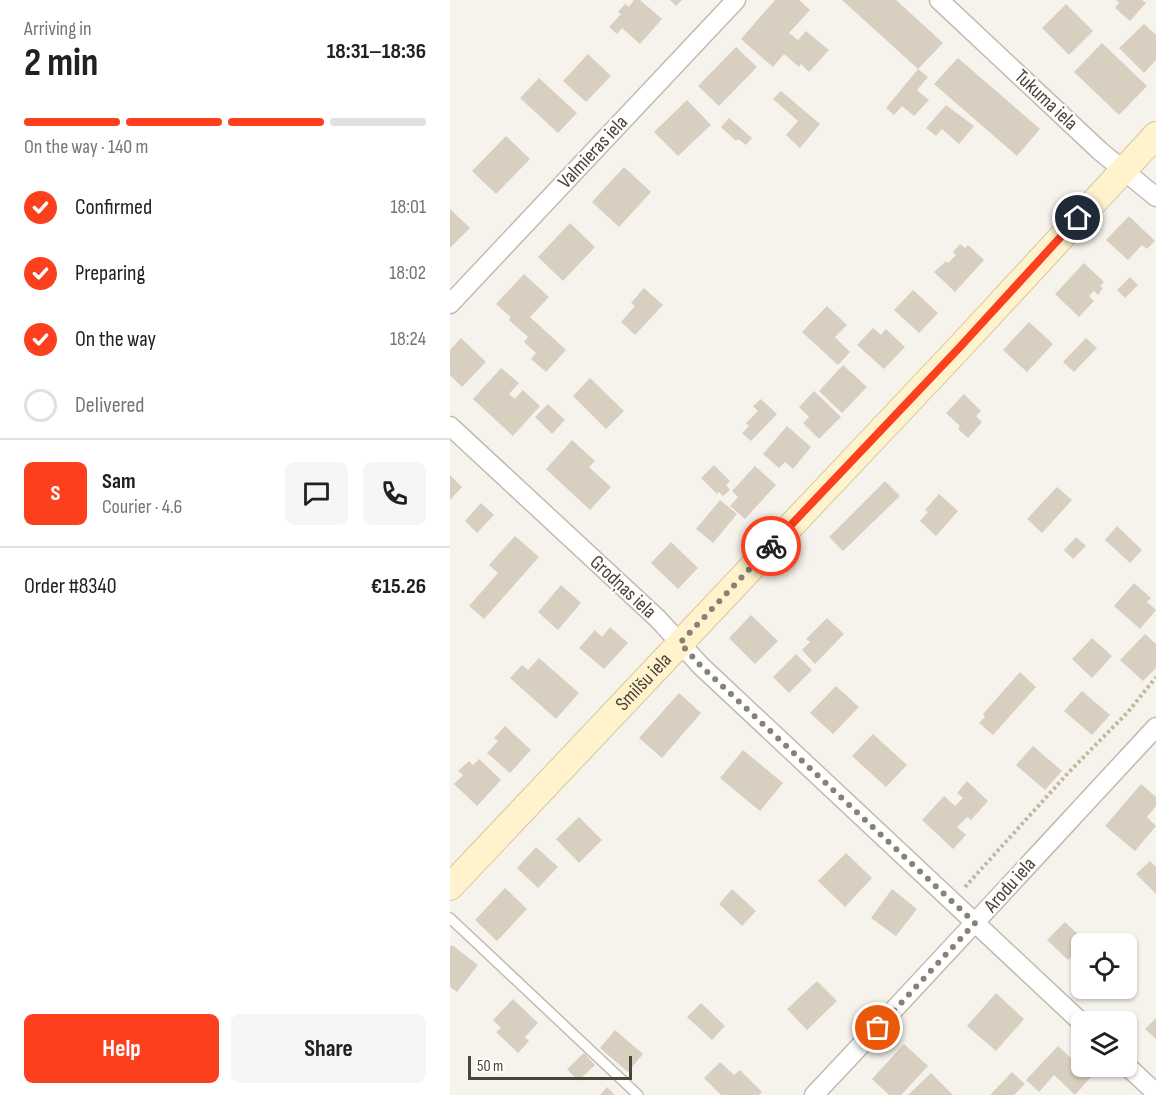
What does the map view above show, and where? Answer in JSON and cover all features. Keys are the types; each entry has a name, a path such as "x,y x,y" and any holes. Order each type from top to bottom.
{"street":[{"name":"Valmieras iela","path":"450,304 736,0"},
{"name":"Tukuma iela","path":"939,0 1100,151 1156,197"},
{"name":"Smilšu iela","path":"450,887 951,357 1156,135"},
{"name":"Grodņas iela","path":"450,426 658,619 701,666 1071,1013"},
{"name":"Arodu iela","path":"814,1095 1156,727"},
{"path":"1137,1075 1156,1093"}],"lane":[{"path":"450,918 638,1095"}],"path":[{"path":"960,892 1069,772 1128,712 1156,677"}],"building":[{"path":"634,0 640,0 662,19 640,44 622,28 617,34 609,27 621,14 618,12 625,4 629,7"},
{"path":"670,0 682,0 676,6"},
{"path":"775,0 799,0 810,10 789,33 798,40 806,31 829,50 809,72 801,64 799,67 784,54 773,67 741,39"},
{"path":"842,0 896,0 943,43 918,69"},
{"path":"1116,0 1142,0 1146,3 1130,21 1115,8 1119,3"},
{"path":"1066,4 1093,31 1069,55 1042,28"},
{"path":"1144,24 1156,35 1156,60 1144,73 1119,48"},
{"path":"1102,43 1147,86 1119,115 1074,72"},
{"path":"736,47 757,67 719,106 698,86"},
{"path":"588,54 611,76 586,102 563,81"},
{"path":"958,58 1040,129 1017,156 934,84"},
{"path":"918,69 928,77 917,90 929,100 914,116 902,106 894,115 886,108"},
{"path":"539,78 577,113 558,133 520,98"},
{"path":"781,91 820,124 800,148 786,135 798,121 773,99"},
{"path":"687,100 711,125 678,156 654,132"},
{"path":"946,105 974,126 959,144 942,129 936,136 926,128"},
{"path":"729,118 752,138 746,145 738,139 736,141 721,127"},
{"path":"506,136 530,159 496,194 472,171"},
{"path":"624,167 651,192 619,227 592,202"},
{"path":"450,209 470,228 450,248"},
{"path":"1129,216 1155,241 1147,249 1142,245 1128,260 1106,240"},
{"path":"570,223 595,247 563,281 538,257"},
{"path":"960,244 965,248 968,245 984,260 955,292 934,272 956,255 953,252"},
{"path":"1084,263 1104,282 1100,286 1103,288 1098,295 1094,291 1089,296 1094,301 1079,317 1055,294"},
{"path":"524,274 549,297 530,317 566,350 546,372 531,359 536,353 524,342 528,337 509,320 511,317 496,304"},
{"path":"1130,277 1138,285 1125,298 1117,290"},
{"path":"644,288 663,305 635,335 621,322 635,306 631,303"},
{"path":"913,290 938,313 919,333 894,310"},
{"path":"827,306 847,325 835,337 850,352 838,365 802,332"},
{"path":"1029,322 1053,344 1027,372 1003,350"},
{"path":"873,328 881,335 886,329 905,347 884,369 857,345"},
{"path":"461,338 486,362 462,387 450,375 450,350"},
{"path":"1086,338 1097,348 1074,372 1063,362"},
{"path":"843,365 867,387 842,413 819,391"},
{"path":"501,368 519,383 509,394 515,399 523,390 540,406 513,436 473,399"},
{"path":"590,378 624,411 606,429 573,396"},
{"path":"814,391 841,417 819,439 803,423 809,417 799,407"},
{"path":"964,394 981,411 976,416 982,422 968,438 958,429 960,426 946,413"},
{"path":"761,399 777,414 751,441 742,433 749,426 746,423 758,411 753,406"},
{"path":"548,404 565,420 552,434 535,417"},
{"path":"787,426 811,447 793,469 785,462 779,468 763,454"},
{"path":"572,440 595,461 589,467 611,487 590,510 546,469"},
{"path":"714,465 730,481 726,485 730,490 723,496 719,492 717,494 701,478"},
{"path":"755,466 776,485 745,519 730,506 738,497 732,491"},
{"path":"450,475 462,487 450,500"},
{"path":"885,481 900,496 843,551 829,537"},
{"path":"1057,487 1072,500 1042,533 1027,519"},
{"path":"939,494 958,511 936,536 920,521 928,512 925,510"},
{"path":"720,500 737,514 713,543 696,529"},
{"path":"481,503 494,515 477,533 465,521"},
{"path":"1117,526 1142,550 1130,563 1105,540"},
{"path":"515,536 539,557 484,619 469,606 498,573 489,565"},
{"path":"1076,537 1086,546 1073,559 1064,550"},
{"path":"671,542 698,568 678,589 651,563"},
{"path":"1134,583 1151,598 1147,602 1156,610 1140,629 1114,606"},
{"path":"561,585 581,603 558,630 538,612"},
{"path":"751,615 778,641 755,664 729,638"},
{"path":"827,618 844,634 815,664 802,650 810,642 806,639"},
{"path":"610,627 628,643 604,669 579,648 595,630 602,637"},
{"path":"1145,634 1156,644 1156,668 1143,681 1120,660"},
{"path":"1092,638 1112,656 1092,678 1072,659"},
{"path":"796,654 812,670 789,693 773,677"},
{"path":"539,658 579,693 556,719 510,678 522,665 528,670"},
{"path":"1020,672 1036,687 993,735 979,723 985,717 983,714"},
{"path":"836,686 859,707 833,734 810,713"},
{"path":"1082,691 1110,715 1092,735 1064,711"},
{"path":"679,693 701,713 662,758 639,738"},
{"path":"505,726 531,750 510,773 487,753 498,741 494,738"},
{"path":"873,734 907,765 886,787 852,756"},
{"path":"1033,746 1062,771 1045,790 1016,765"},
{"path":"743,750 783,783 760,811 720,778"},
{"path":"479,759 501,780 477,806 454,784 463,775 458,771 469,761 473,765"},
{"path":"967,781 988,801 971,820 967,817 957,827 966,835 953,849 922,820 944,796 955,806 963,798 957,793"},
{"path":"1141,784 1156,797 1156,806 1147,817 1156,826 1135,851 1105,826"},
{"path":"579,817 602,840 579,863 556,839"},
{"path":"536,847 558,867 538,888 517,868"},
{"path":"846,853 872,878 845,907 818,881"},
{"path":"1150,861 1156,867 1156,894 1136,874"},
{"path":"505,888 527,909 497,941 475,920"},
{"path":"732,889 756,911 742,926 719,904"},
{"path":"892,889 917,909 896,936 871,918"},
{"path":"1065,922 1077,933 1071,933 1071,957 1068,960 1047,940"},
{"path":"452,945 478,965 457,992 450,987 450,947"},
{"path":"817,981 837,1001 807,1030 787,1009"},
{"path":"996,993 1024,1019 996,1051 967,1026"},
{"path":"513,999 538,1023 525,1037 529,1041 518,1053 496,1032 501,1028 493,1020"},
{"path":"701,1003 725,1026 712,1040 687,1017"},
{"path":"1156,1018 1156,1039 1145,1029"},
{"path":"615,1030 643,1054 628,1072 600,1048"},
{"path":"904,1044 928,1066 901,1095 889,1095 872,1079"},
{"path":"1058,1046 1071,1058 1071,1077 1091,1077 1075,1095 1054,1075 1039,1092 1026,1080"},
{"path":"584,1053 595,1065 578,1081 567,1069"},
{"path":"720,1062 734,1075 740,1070 762,1092 759,1095 721,1095 704,1078"},
{"path":"1012,1072 1025,1084 1014,1095 990,1095"},
{"path":"931,1073 953,1095 908,1095"},
{"path":"607,1087 615,1095 600,1095"}],"way so far":[{"path":"771,546 680,643 701,666 975,923 878,1028"}],"route":[{"path":"771,546 959,348 1078,218"}]}
